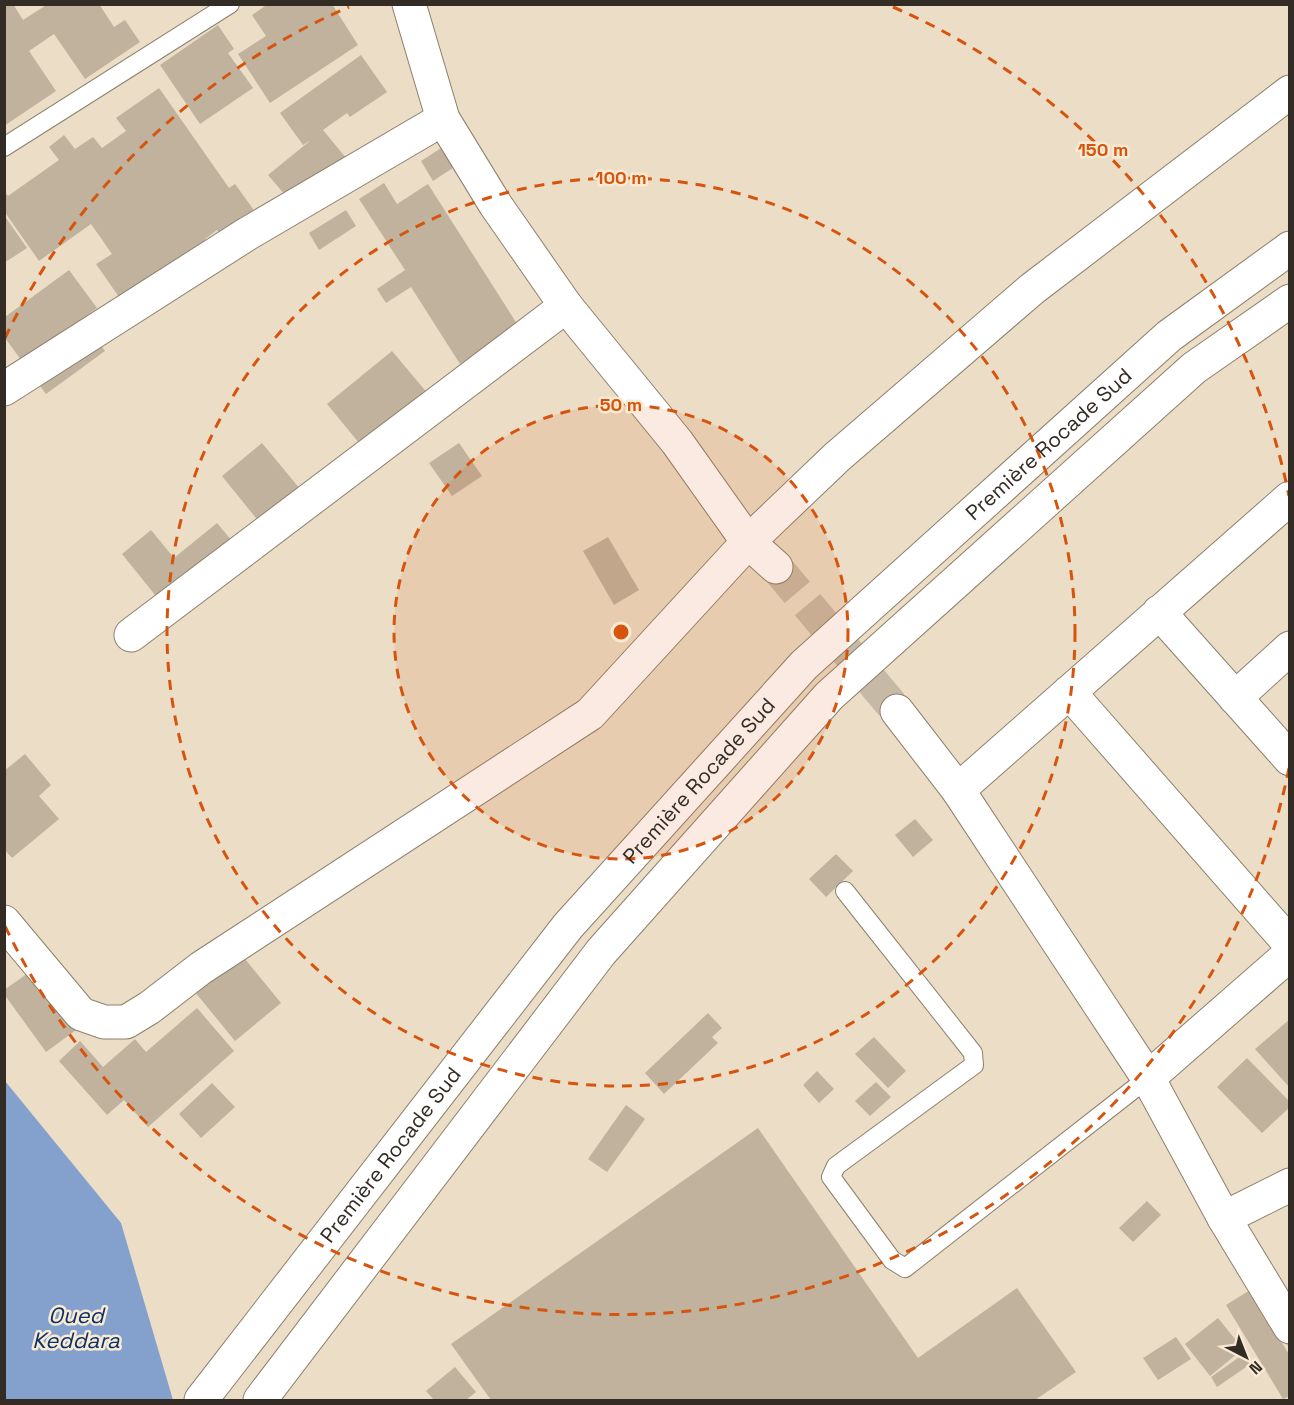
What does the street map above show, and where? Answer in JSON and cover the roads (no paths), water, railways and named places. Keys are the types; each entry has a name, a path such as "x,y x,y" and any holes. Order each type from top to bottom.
{"main road":[{"path":"409,4 443,119 495,204 566,306 676,442 748,542 776,567"},
{"path":"4,922 81,1014 104,1023 126,1022 149,1008 201,968 590,714 748,542 837,457 1032,289 1290,92"},
{"path":"4,389 247,234 443,119"},
{"name":"Première Rocade Sud","path":"204,1397 568,926 804,665 1169,336 1290,248"},
{"name":"Première Rocade Sud","path":"260,1401 601,952 829,696 1194,368 1290,301"},
{"path":"131,635 566,306"},
{"path":"958,790 1290,498"},
{"path":"1159,612 1290,759"},
{"path":"1235,698 1290,648"},
{"path":"1069,692 1290,944"},
{"path":"897,711 958,790 1148,1078 1224,1218 1290,1327"},
{"path":"1148,1078 1290,954"},
{"path":"1224,1218 1290,1185"}],"lane":[{"path":"4,147 230,4"},
{"path":"845,891 973,1053 974,1065 836,1166 831,1177 892,1260 905,1268 1148,1078"}],"water":[{"name":"Oued Keddara","path":"5,1081 121,1223 173,1400 5,1400"}],"tunnel":[{"path":"776,567 897,711"}]}
